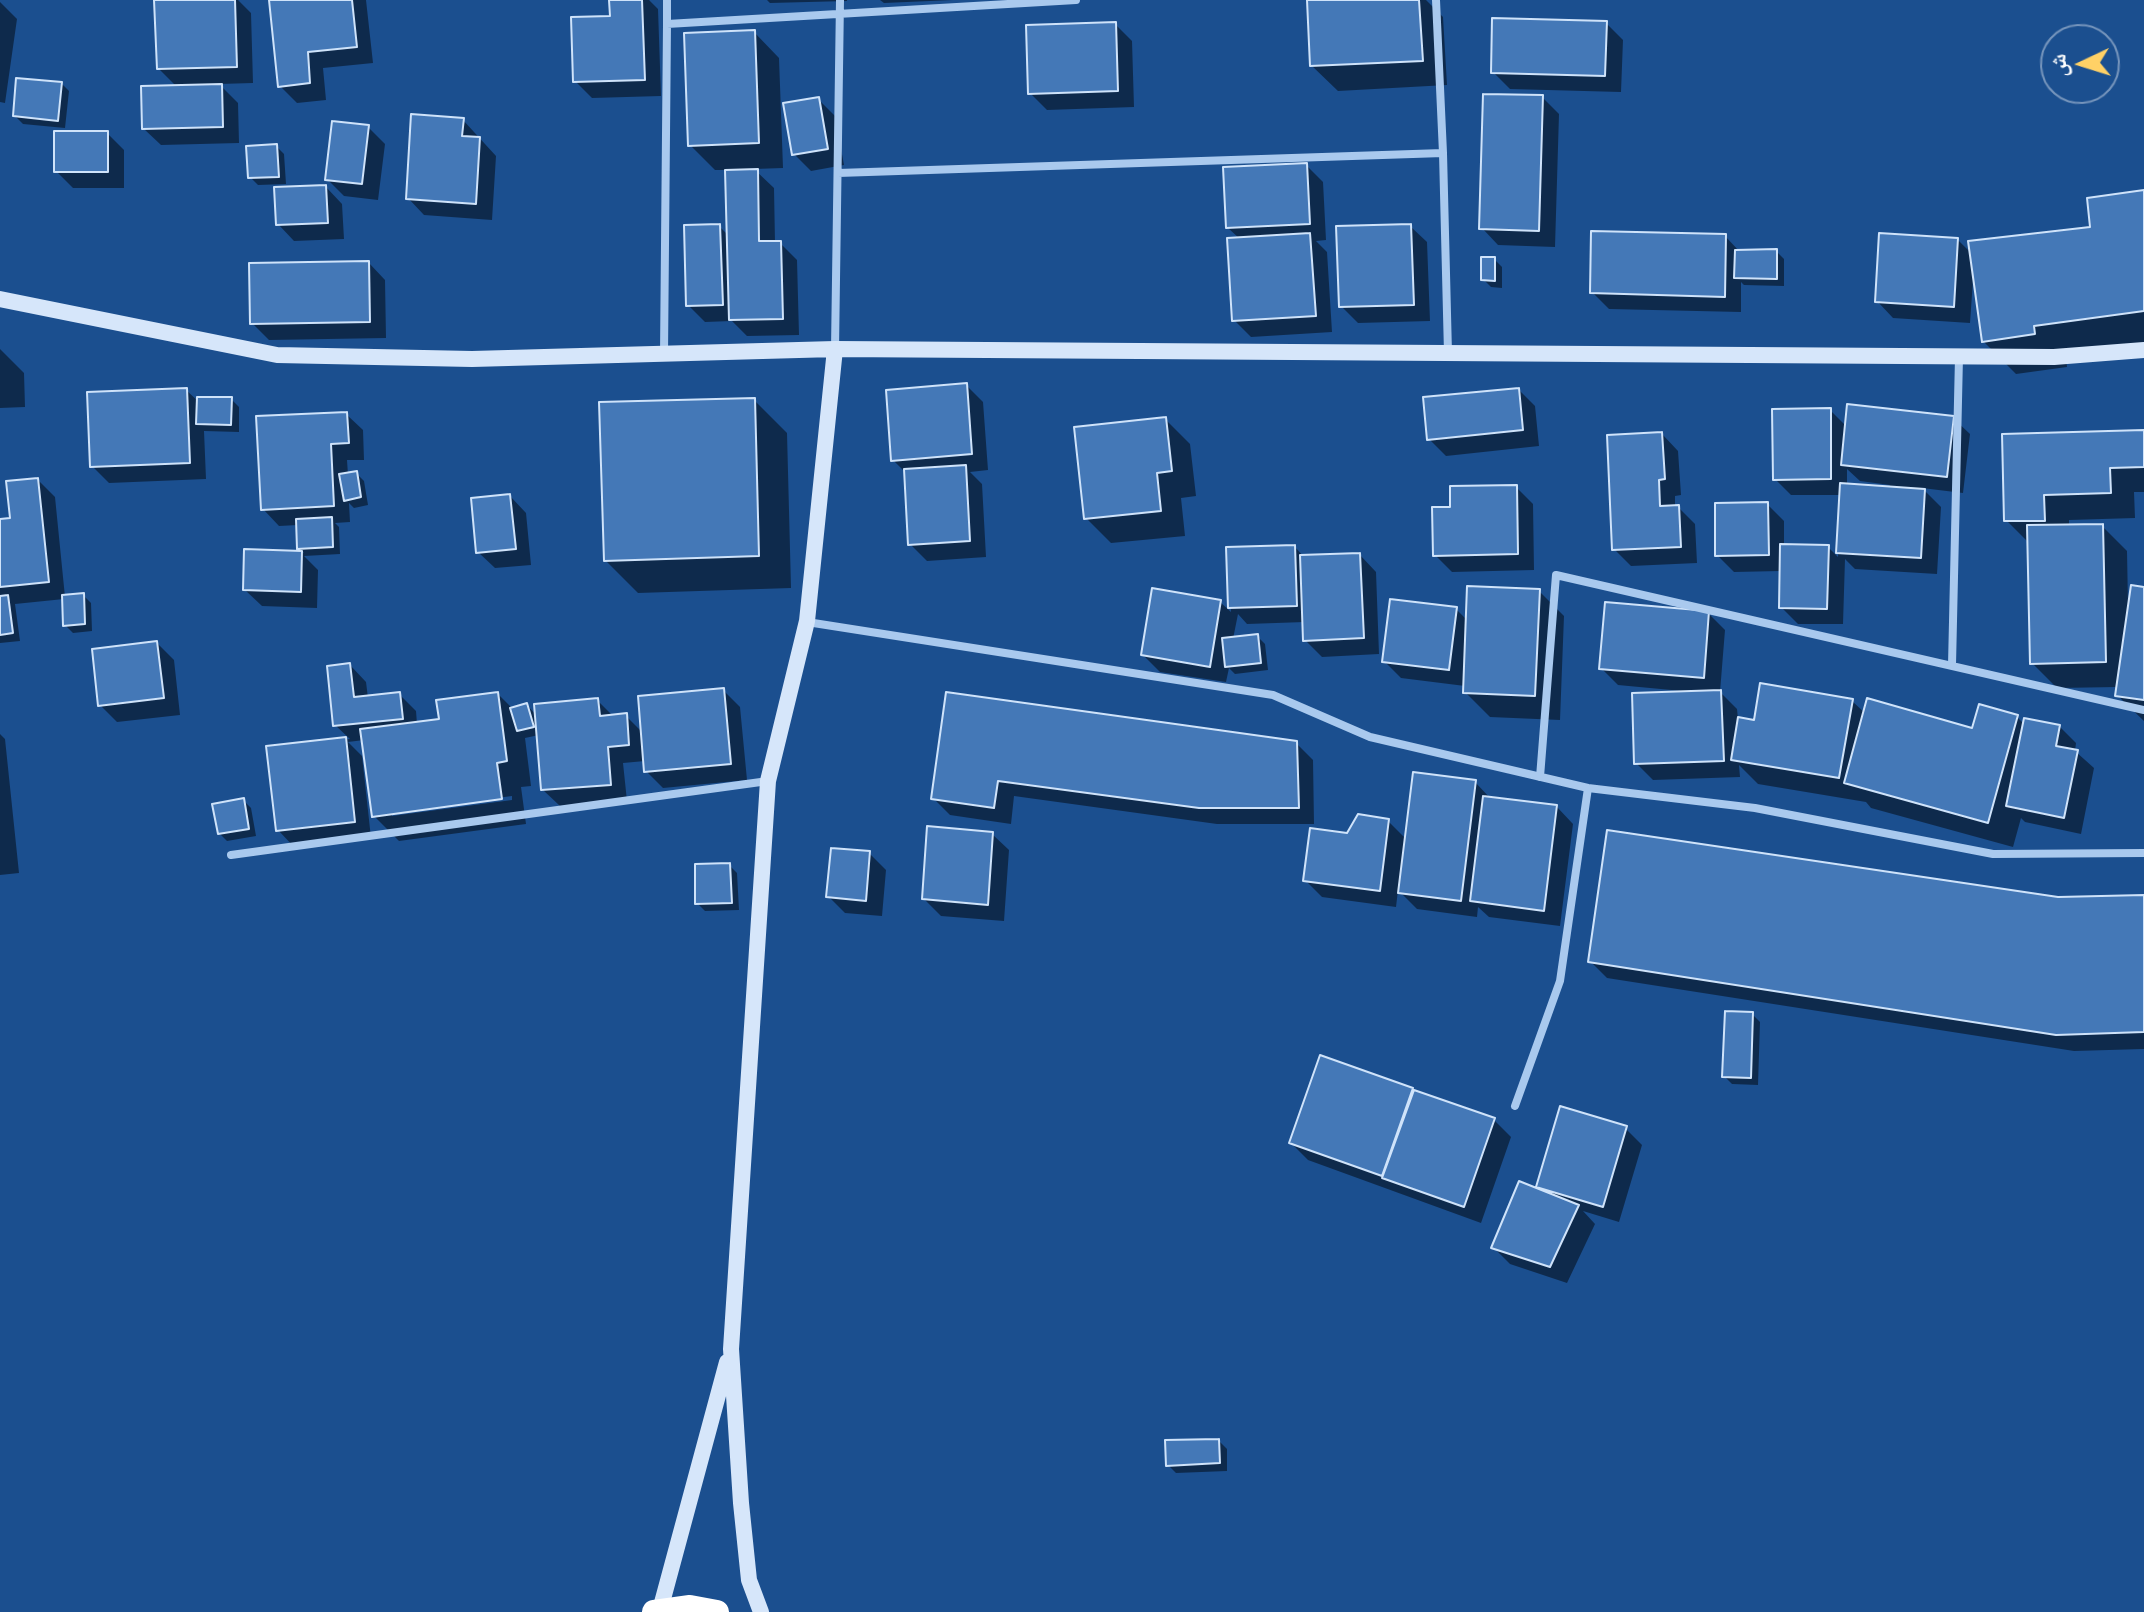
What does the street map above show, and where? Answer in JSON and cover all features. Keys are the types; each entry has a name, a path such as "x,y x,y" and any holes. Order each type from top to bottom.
{"highway":[{"path":"657,1611 690,1607 717,1612"}],"street":[{"path":"664,354 667,0"},
{"path":"761,1612 749,1580 731,1349 768,781 807,621 835,349 840,0"},
{"path":"667,24 1076,0"},
{"path":"1436,0 1448,353"},
{"path":"838,173 1443,153"},
{"path":"0,299 277,355 472,359 835,349 2054,357 2144,350"},
{"path":"1952,665 1959,356"},
{"path":"1540,777 1556,575 2144,710"},
{"path":"807,621 1273,695 1370,737 1588,788 1755,808 1993,854 2144,853"},
{"path":"231,855 768,781"},
{"path":"1515,1106 1560,981 1588,788"},
{"path":"657,1611 731,1349"}],"building":[{"path":"154,0 235,0 237,67 157,69"},
{"path":"269,0 352,0 357,47 308,52 310,83 278,87"},
{"path":"609,0 642,0 645,80 573,82 571,17 610,16"},
{"path":"1307,0 1419,0 1423,61 1310,66"},
{"path":"1492,18 1607,21 1605,76 1491,73"},
{"path":"1116,22 1118,91 1028,94 1026,25"},
{"path":"755,30 759,143 688,146 684,33"},
{"path":"16,78 62,82 58,121 13,116"},
{"path":"222,84 223,127 142,129 141,86"},
{"path":"1483,94 1543,95 1539,231 1479,229"},
{"path":"819,97 828,149 792,155 783,103"},
{"path":"411,114 464,118 462,136 480,137 476,204 406,199"},
{"path":"332,121 369,125 362,184 325,180"},
{"path":"54,131 108,131 108,172 54,172"},
{"path":"277,144 279,177 248,178 246,146"},
{"path":"1307,163 1310,224 1226,228 1223,167"},
{"path":"758,169 759,241 781,241 783,319 729,320 725,170"},
{"path":"326,185 328,223 276,225 274,187"},
{"path":"2144,190 2144,311 2034,326 2035,334 1982,342 1968,241 2090,227 2087,198"},
{"path":"720,224 723,305 686,306 684,225"},
{"path":"1411,224 1414,305 1339,307 1336,226"},
{"path":"1591,231 1726,234 1725,297 1590,293"},
{"path":"1310,233 1316,316 1232,321 1227,238"},
{"path":"1879,233 1958,238 1954,307 1875,302"},
{"path":"1777,249 1777,279 1734,278 1735,250"},
{"path":"1481,257 1495,257 1495,281 1481,280"},
{"path":"369,261 370,322 250,324 249,263"},
{"path":"967,383 972,454 891,461 886,390"},
{"path":"187,388 190,463 90,467 87,392"},
{"path":"1519,388 1523,430 1427,440 1423,397"},
{"path":"197,397 232,397 231,425 196,424"},
{"path":"755,398 759,556 604,561 599,402"},
{"path":"1847,404 1954,416 1947,477 1841,465"},
{"path":"1831,408 1831,479 1773,480 1772,409"},
{"path":"347,412 349,443 331,444 334,506 261,510 256,416"},
{"path":"1166,417 1172,471 1157,473 1161,511 1084,519 1074,427"},
{"path":"2144,430 2144,467 2110,468 2111,493 2044,495 2045,521 2004,521 2002,434"},
{"path":"1662,432 1665,479 1659,480 1660,506 1679,505 1681,547 1612,550 1607,435"},
{"path":"966,465 970,541 908,545 904,469"},
{"path":"357,471 361,497 344,501 339,474"},
{"path":"38,478 49,582 0,587 0,519 10,518 6,481"},
{"path":"1840,483 1925,489 1921,558 1836,553"},
{"path":"1517,485 1518,554 1433,556 1432,507 1450,507 1450,486"},
{"path":"510,494 516,549 476,553 471,498"},
{"path":"1768,502 1769,555 1715,556 1715,503"},
{"path":"332,517 333,547 297,549 296,519"},
{"path":"2103,524 2106,662 2030,664 2027,525"},
{"path":"1780,544 1829,545 1827,609 1779,608"},
{"path":"1295,545 1297,606 1228,608 1226,547"},
{"path":"244,549 302,551 301,592 243,590"},
{"path":"1360,553 1364,638 1303,641 1300,555"},
{"path":"2131,585 2144,587 2144,700 2115,696"},
{"path":"1467,586 1540,589 1535,696 1463,693"},
{"path":"1152,588 1221,600 1210,667 1141,655"},
{"path":"84,593 85,624 63,626 62,595"},
{"path":"8,595 13,633 0,635 0,596"},
{"path":"1390,599 1457,607 1449,670 1382,662"},
{"path":"1605,602 1709,611 1704,678 1599,669"},
{"path":"1258,634 1261,663 1225,667 1222,638"},
{"path":"157,641 164,698 98,706 92,649"},
{"path":"350,663 354,697 400,692 403,719 333,726 327,666"},
{"path":"1760,683 1853,699 1839,778 1731,760 1738,717 1754,720"},
{"path":"724,688 731,764 644,772 638,696"},
{"path":"1721,690 1724,761 1634,764 1632,693"},
{"path":"498,692 507,761 497,763 502,799 372,817 360,729 439,719 436,700"},
{"path":"946,692 1297,741 1299,808 1199,808 998,781 994,808 931,799"},
{"path":"598,698 600,716 627,713 629,745 608,747 611,785 541,790 534,704"},
{"path":"1867,698 1972,728 1979,704 2018,715 1988,823 1844,783"},
{"path":"527,703 534,727 517,731 510,708"},
{"path":"2024,718 2060,725 2056,746 2078,750 2064,818 2006,806"},
{"path":"346,737 355,822 276,831 266,746"},
{"path":"1413,772 1476,780 1461,901 1398,893"},
{"path":"1483,796 1557,805 1544,911 1470,901"},
{"path":"244,798 249,829 218,834 212,804"},
{"path":"1358,814 1389,819 1380,891 1303,881 1310,828 1347,833"},
{"path":"927,826 993,832 988,905 922,899"},
{"path":"1607,830 2058,897 2144,895 2144,1032 2056,1035 1588,962"},
{"path":"831,848 870,851 866,901 826,897"},
{"path":"730,863 732,903 695,904 695,864"},
{"path":"1725,1011 1753,1012 1751,1078 1722,1077"},
{"path":"1320,1055 1413,1088 1382,1176 1289,1143"},
{"path":"1414,1090 1495,1118 1464,1207 1382,1178"},
{"path":"1560,1106 1627,1126 1603,1207 1536,1187"},
{"path":"1519,1181 1579,1205 1550,1267 1491,1248"},
{"path":"1219,1439 1220,1463 1166,1466 1165,1440"}]}
